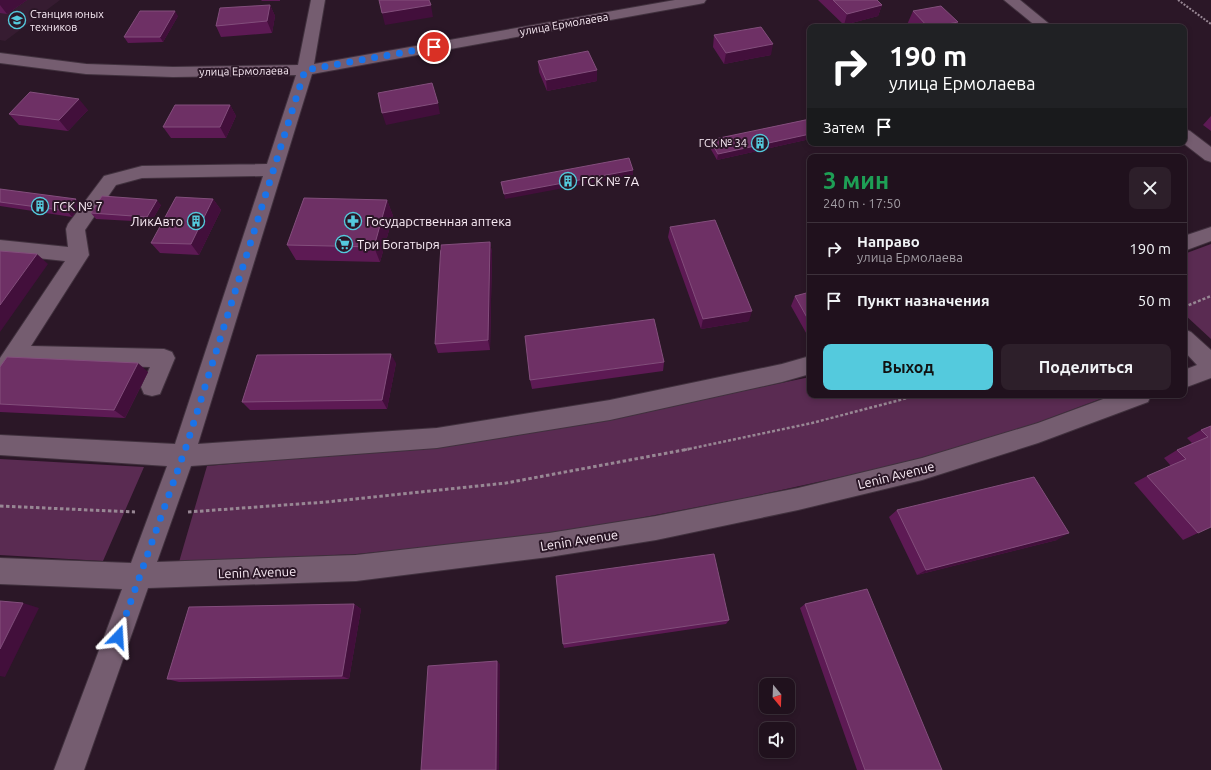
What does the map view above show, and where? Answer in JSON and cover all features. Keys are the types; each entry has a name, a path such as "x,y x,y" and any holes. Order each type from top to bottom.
{"street":[{"path":"69,770 183,455 305,70 318,0"},
{"name":"улица Ермолаева","path":"0,58 86,68 173,72 305,70 699,0"},
{"path":"1011,0 1042,24"},
{"path":"1187,137 1211,156"},
{"path":"0,376 79,254 75,229 110,180 142,172 274,170"},
{"path":"1187,243 1211,234"},
{"path":"0,248 79,254"},
{"path":"1187,341 1211,364"},
{"path":"14,354 164,358 152,387"},
{"path":"0,445 183,455 437,438 610,410 782,373 807,366"},
{"path":"1187,378 1211,369"},
{"name":"Lenin Avenue","path":"0,571 140,576 356,568 549,545 656,528 798,499 922,469 1038,433 1132,398"}],"path":[{"path":"1178,0 1211,24"},
{"path":"1187,306 1211,296"},
{"path":"0,506 163,513 326,502 506,483 663,454 812,423 908,398"}],"shaded area":[{"name":"Станция юных техников","path":"0,0 60,0 5,41 0,40"},
{"path":"1211,244 1211,339 1187,317 1187,253"},
{"path":"807,378 807,398 1103,398 1034,424 918,460 745,498 555,534 357,554 179,562 207,466 438,446 613,418"},
{"path":"0,459 144,467 103,561 0,555"}],"building":[{"path":"379,0 429,0 431,5 382,13"},
{"path":"833,0 877,0 882,5 847,14"},
{"path":"270,5 267,21 216,26 220,8"},
{"path":"941,6 958,22 948,24 925,24 913,11"},
{"path":"140,11 175,11 160,37 124,37"},
{"path":"761,27 773,44 726,53 714,35"},
{"path":"588,51 597,70 546,80 538,61"},
{"path":"432,83 438,103 382,113 378,93"},
{"path":"30,92 79,99 59,120 9,114"},
{"path":"175,105 230,105 220,127 163,127"},
{"name":"ГСК № 34","path":"807,120 807,135 718,154 710,140"},
{"path":"629,158 633,170 504,194 501,182"},
{"path":"0,189 76,199 67,211 0,202"},
{"path":"102,196 157,200 147,217 91,213"},
{"path":"176,197 213,199 191,244 151,243"},
{"path":"304,198 387,200 374,247 287,245"},
{"path":"715,220 752,311 703,319 670,227"},
{"path":"490,242 488,340 435,344 441,245"},
{"path":"0,251 37,254 0,305"},
{"path":"807,293 807,318 795,296"},
{"path":"654,319 664,362 530,380 525,336"},
{"path":"391,354 382,400 242,402 257,355"},
{"path":"7,357 138,363 114,410 0,404 0,367"},
{"path":"1211,426 1211,527 1198,533 1147,476 1186,459 1177,450 1208,437 1201,430"},
{"path":"1034,477 1069,533 926,570 897,510"},
{"path":"714,554 729,620 563,644 556,576"},
{"path":"867,589 942,770 865,770 805,604"},
{"path":"0,601 23,603 0,649"},
{"path":"354,604 342,676 167,679 189,607"},
{"path":"497,661 496,770 421,770 428,666"}],"place":[{"name":"Станция юных техников","path":"17,20"},
{"name":"ГСК № 34","path":"760,143"},
{"name":"ГСК № 7А","path":"568,181"},
{"name":"ГСК № 7","path":"40,206"},
{"name":"ЛикАвто","path":"196,221"},
{"name":"Государственная аптека","path":"353,221"},
{"name":"Три Богатыря","path":"344,244"}],"route":[{"path":"118,637 186,447 305,70 434,47"}]}
